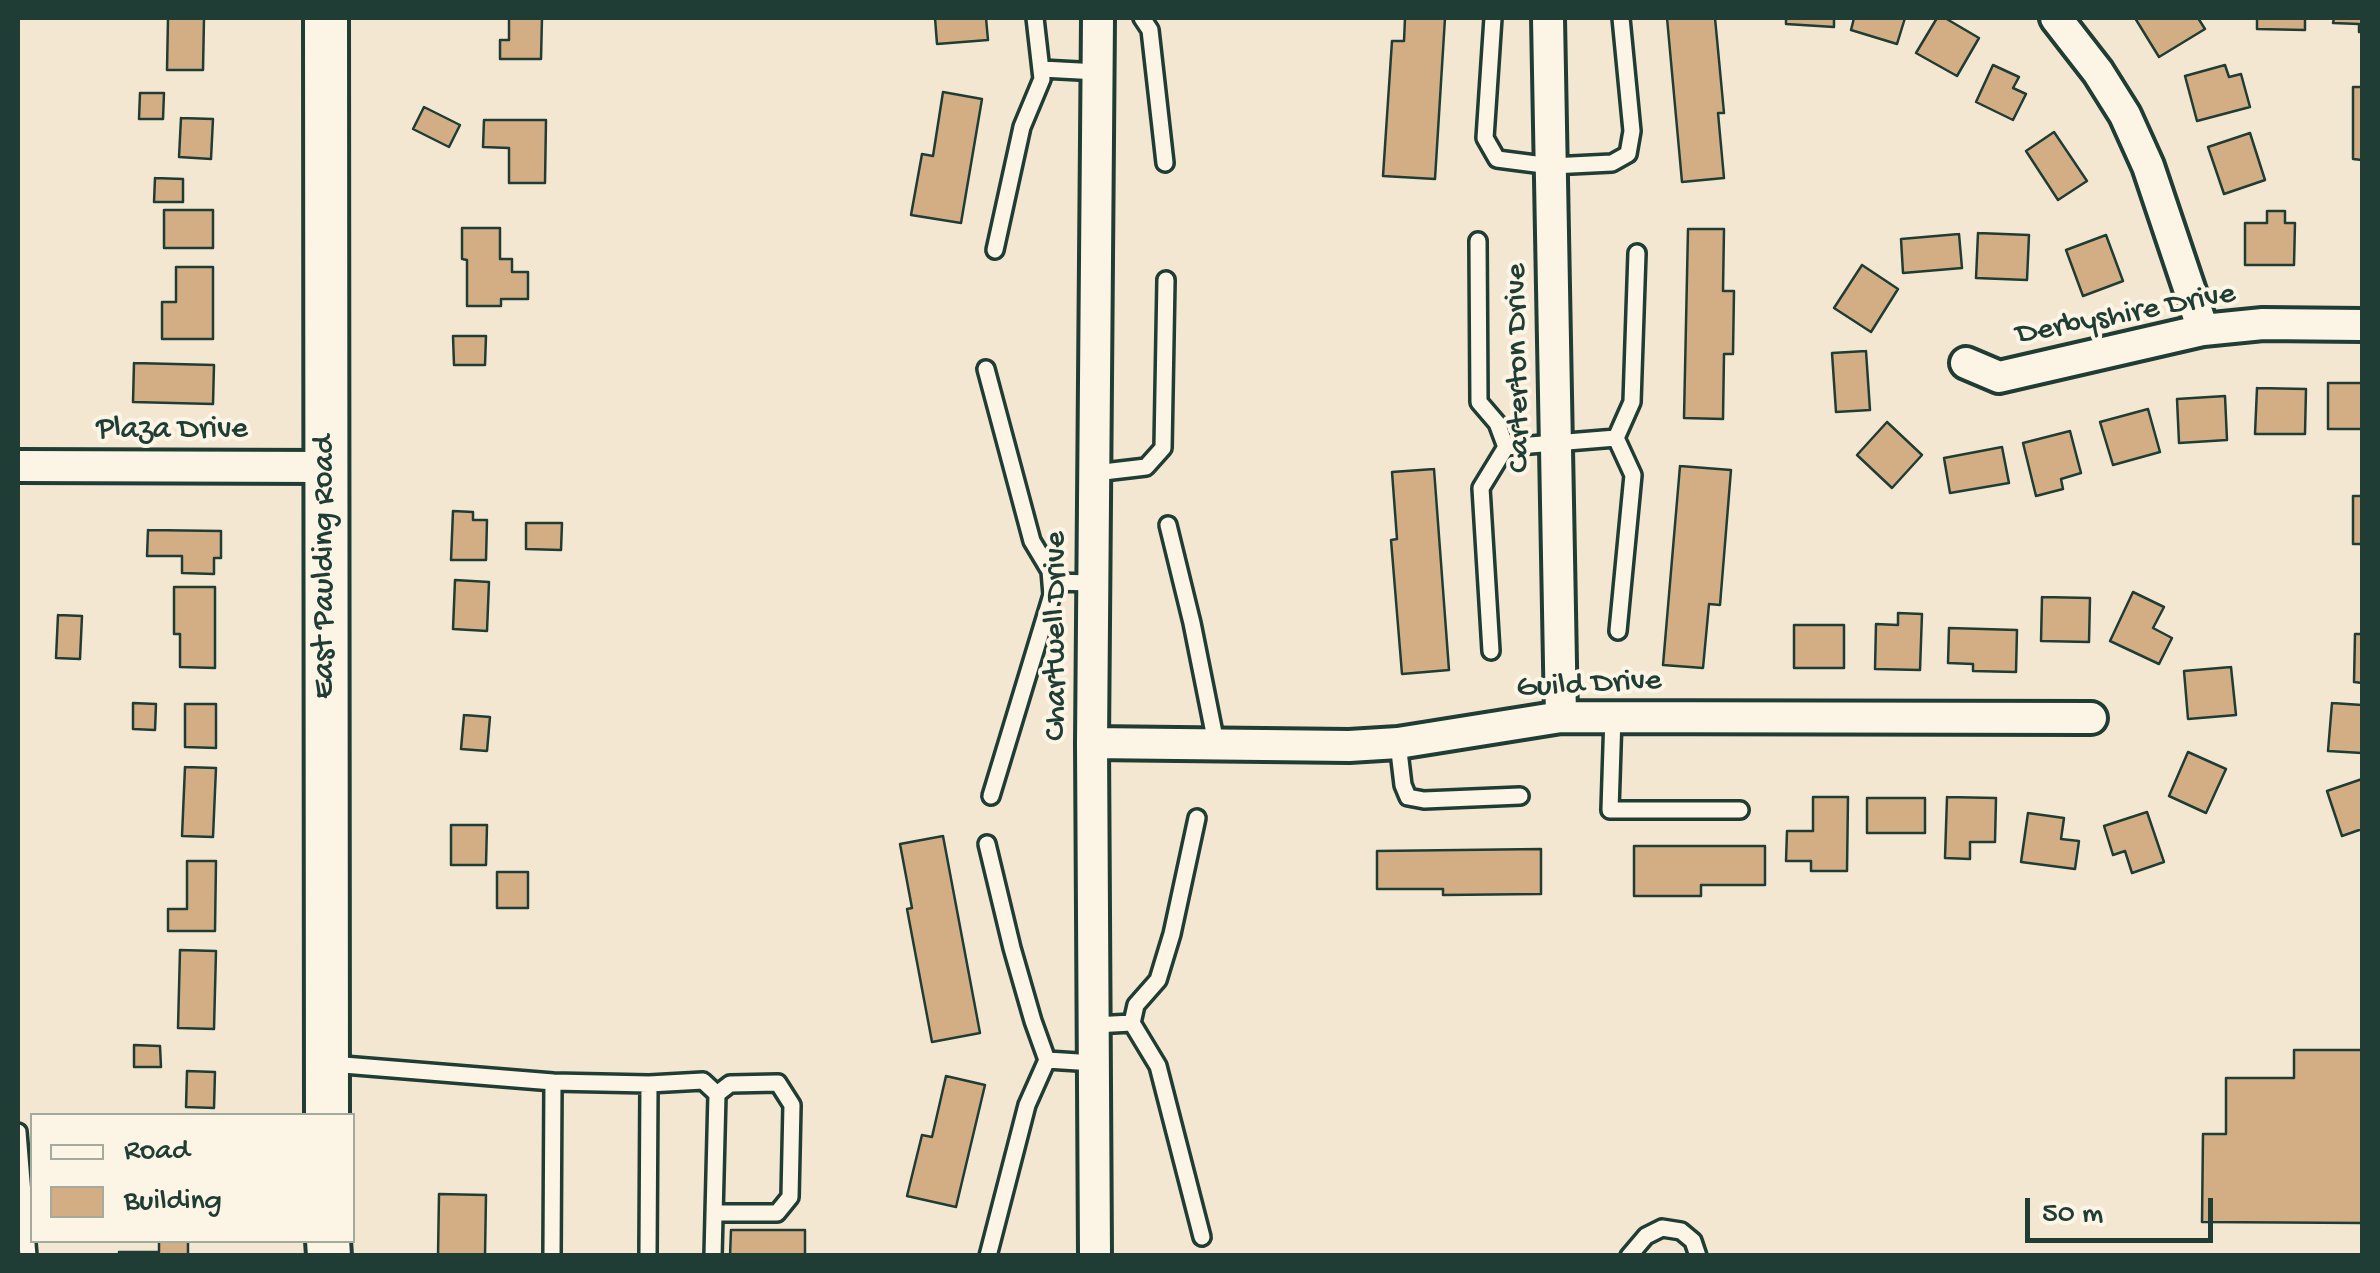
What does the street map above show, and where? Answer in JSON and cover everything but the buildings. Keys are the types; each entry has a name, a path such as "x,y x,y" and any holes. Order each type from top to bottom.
{"main road":[{"name":"East Paulding Road","path":"326,18 328,1113"}],"street":[{"name":"Chartwell Drive","path":"1095,1256 1092,743 1098,18"},
{"name":"Carterton Drive","path":"1548,18 1561,716"},
{"path":"2056,18 2098,72 2148,166 2202,330"},
{"name":"Derbyshire Drive","path":"1966,363 1999,377 2202,330 2263,324 2362,325"},
{"name":"Plaza Drive","path":"18,466 326,467"},
{"name":"Guild Drive","path":"1092,743 1315,747 1398,743 1561,716 2091,718"}],"lane":[{"path":"995,250 1022,127 1042,79 1035,18"},
{"path":"1142,18 1150,30 1166,163"},
{"path":"1493,18 1485,138 1497,159 1551,166 1612,163 1628,154 1632,132 1621,18"},
{"path":"1042,69 1098,72"},
{"path":"1478,240 1479,402 1496,423 1506,447"},
{"path":"1618,630 1633,475 1616,438 1632,402 1637,254"},
{"path":"1095,474 1146,467 1163,448 1166,280"},
{"path":"986,369 1032,541 1050,571 1052,595 991,796"},
{"path":"1506,447 1616,438"},
{"path":"1491,651 1481,488 1506,447"},
{"path":"1168,525 1216,743"},
{"path":"1051,582 1094,583"},
{"path":"1613,716 1610,810 1740,810"},
{"path":"1398,743 1408,797 1424,800 1520,796"},
{"path":"1197,818 1158,980 1136,1005 1132,1023 1158,1066 1202,1237"},
{"path":"987,844 1012,948 1048,1060 1028,1105 988,1256"},
{"path":"1094,1026 1132,1023"},
{"path":"1048,1060 1094,1063"},
{"path":"327,1064 553,1082 703,1081 717,1094 714,1256"},
{"path":"552,1256 553,1082"},
{"path":"714,1213 777,1213 790,1197 792,1105 778,1083 730,1084 717,1094"},
{"path":"648,1256 649,1084"},
{"path":"18,1132 22,1233 28,1256"},
{"path":"1629,1256 1646,1236 1662,1228 1681,1231 1693,1241 1698,1256"}]}
